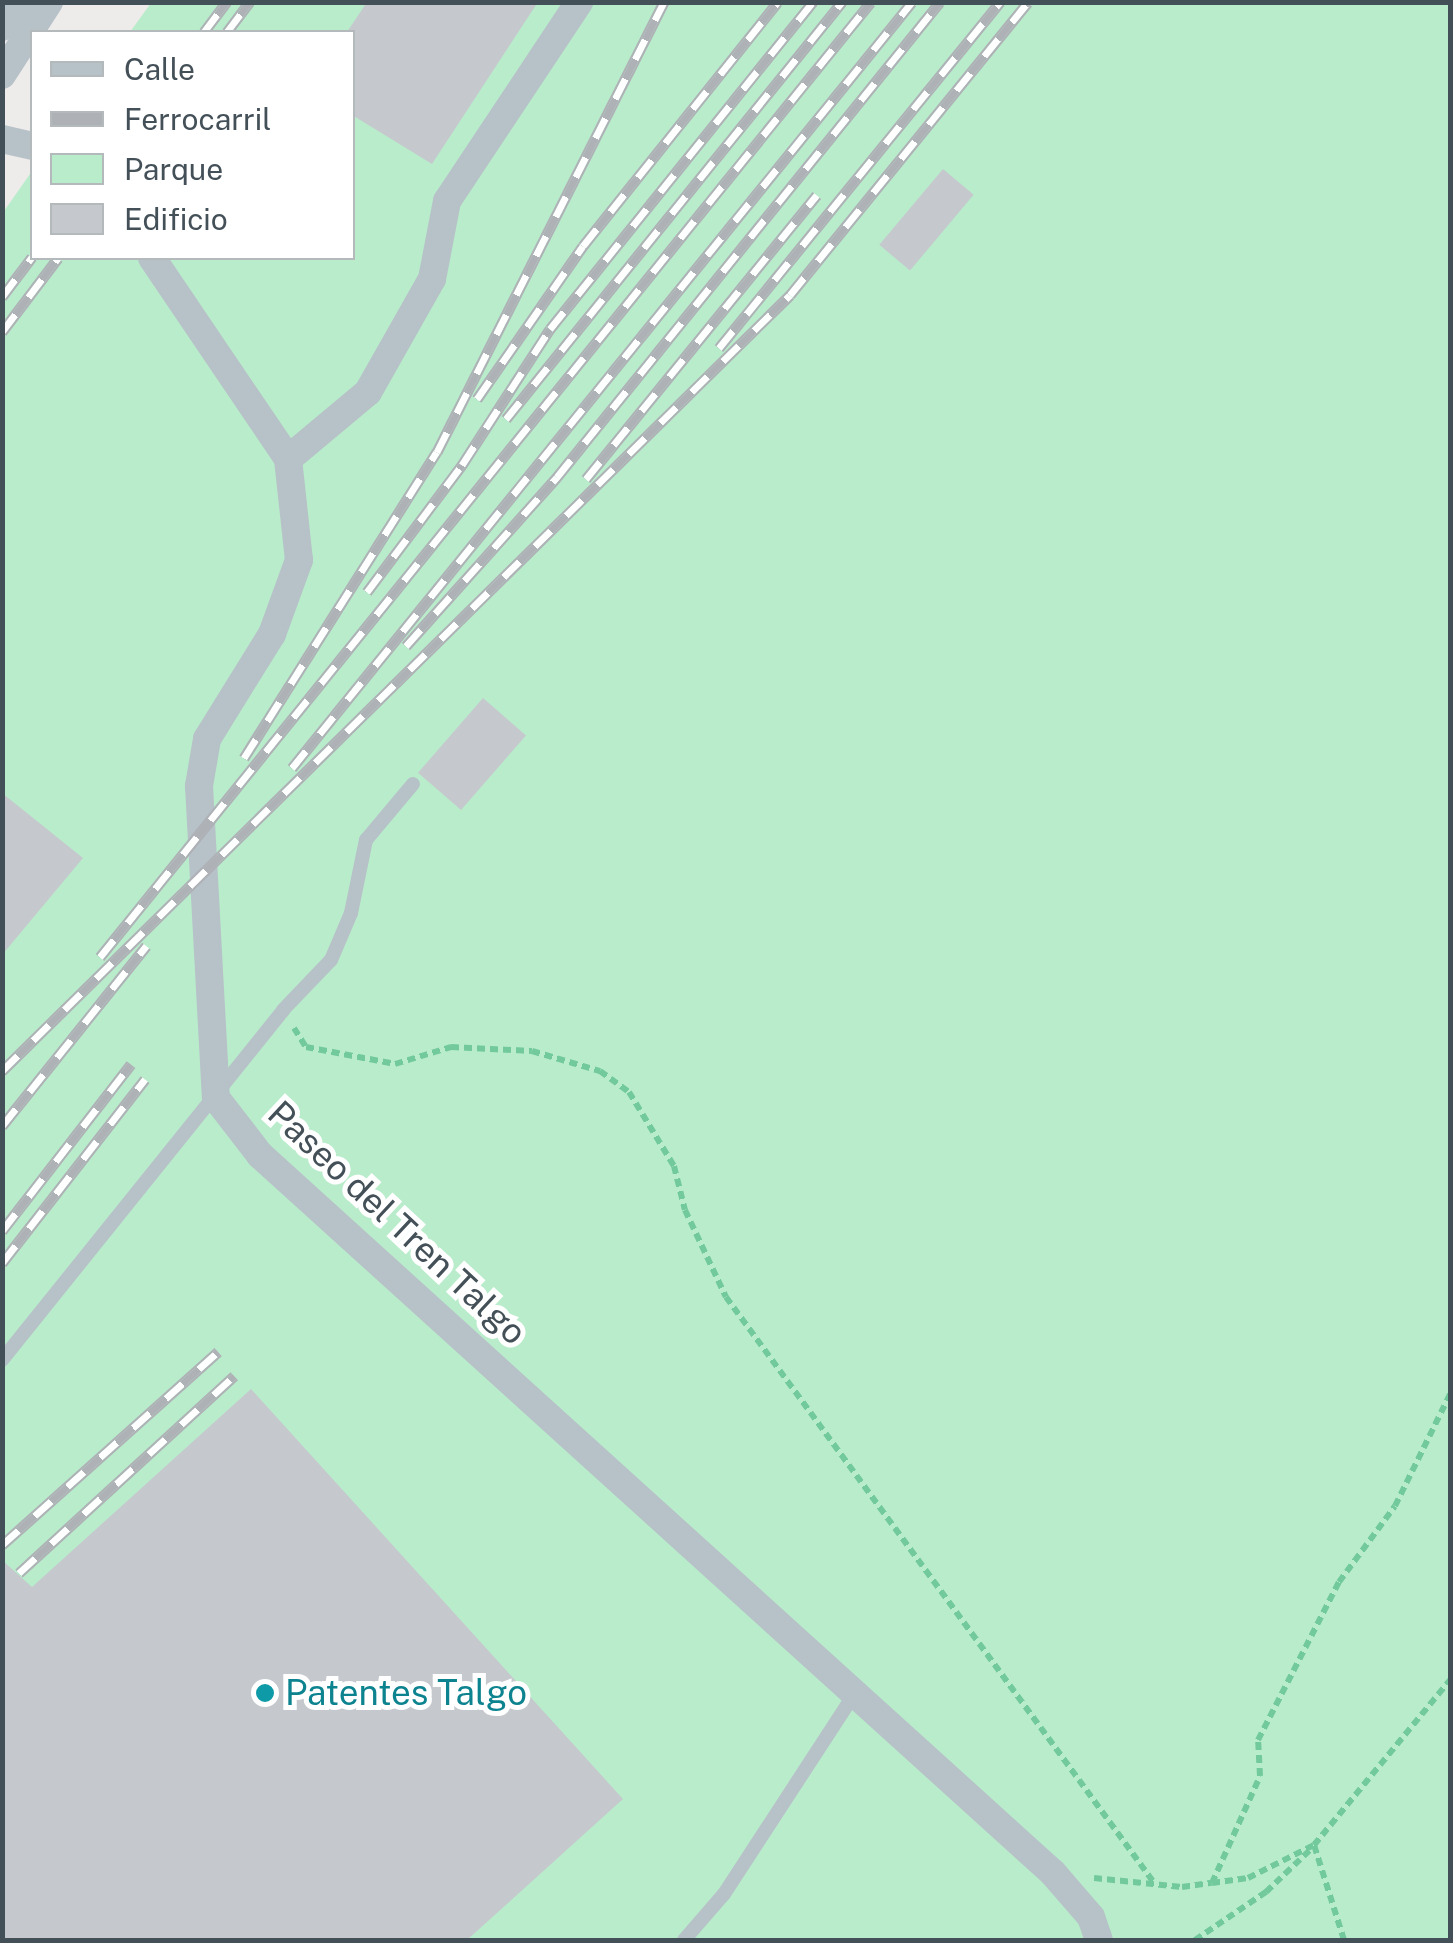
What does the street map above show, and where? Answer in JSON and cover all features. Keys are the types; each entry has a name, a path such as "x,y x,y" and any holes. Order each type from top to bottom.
{"street":[{"path":"2,27 18,2"},
{"path":"45,30 49,2"},
{"path":"31,30 49,2"},
{"path":"288,458 368,392 432,279 447,201 579,2"},
{"path":"2,75 30,32"},
{"path":"2,139 30,146"},
{"name":"Paseo del Tren Talgo","path":"153,260 288,458 299,560 272,634 206,739 200,786 216,1098 260,1155 1053,1873 1091,1918 1099,1940"}],"lane":[{"path":"2,1360 283,1010 331,960 351,913 366,840 413,784"},
{"path":"684,1940 724,1894 855,1693"}],"path":[{"path":"283,1010 306,1047 395,1064 451,1047 532,1051 600,1071 629,1092 674,1166 685,1210 726,1297 1155,1884"},
{"path":"1212,1883 1260,1776 1258,1740 1340,1582 1394,1506 1450,1394"},
{"path":"1195,1940 1266,1892 1314,1845 1450,1680"},
{"path":"1053,1873 1155,1884 1212,1883 1248,1878 1314,1845"},
{"path":"1314,1845 1344,1940"}],"green space":[{"path":"151,3 1450,3 1450,1940 3,1940 2,214 30,174 30,260 355,260 355,30 131,30"}],"building":[{"path":"367,2 538,2 432,164 355,117 355,30 348,30"},
{"path":"943,169 974,195 910,271 879,245"},
{"path":"483,698 526,735 461,810 418,773"},
{"path":"2,793 83,858 2,955"},
{"name":"Patentes Talgo","path":"251,1389 623,1799 467,1940 2,1940 2,1560 32,1587"}],"railway":[{"path":"206,30 227,2"},
{"path":"229,30 250,2"},
{"path":"244,758 437,452 664,2"},
{"path":"477,399 583,246 778,2"},
{"path":"367,592 462,465 550,329 813,2"},
{"path":"506,419 842,2"},
{"path":"100,957 871,2"},
{"path":"292,768 912,2"},
{"path":"406,646 557,477 940,2"},
{"path":"719,348 1000,2"},
{"path":"2,1071 790,295 1028,2"},
{"path":"586,479 817,195"},
{"path":"2,297 30,260"},
{"path":"2,332 56,260"},
{"path":"2,1126 146,946"},
{"path":"2,1231 131,1064"},
{"path":"2,1263 145,1079"},
{"path":"2,1545 218,1352"},
{"path":"19,1573 234,1376"}],"place":[{"name":"Patentes Talgo","path":"265,1693"}]}
